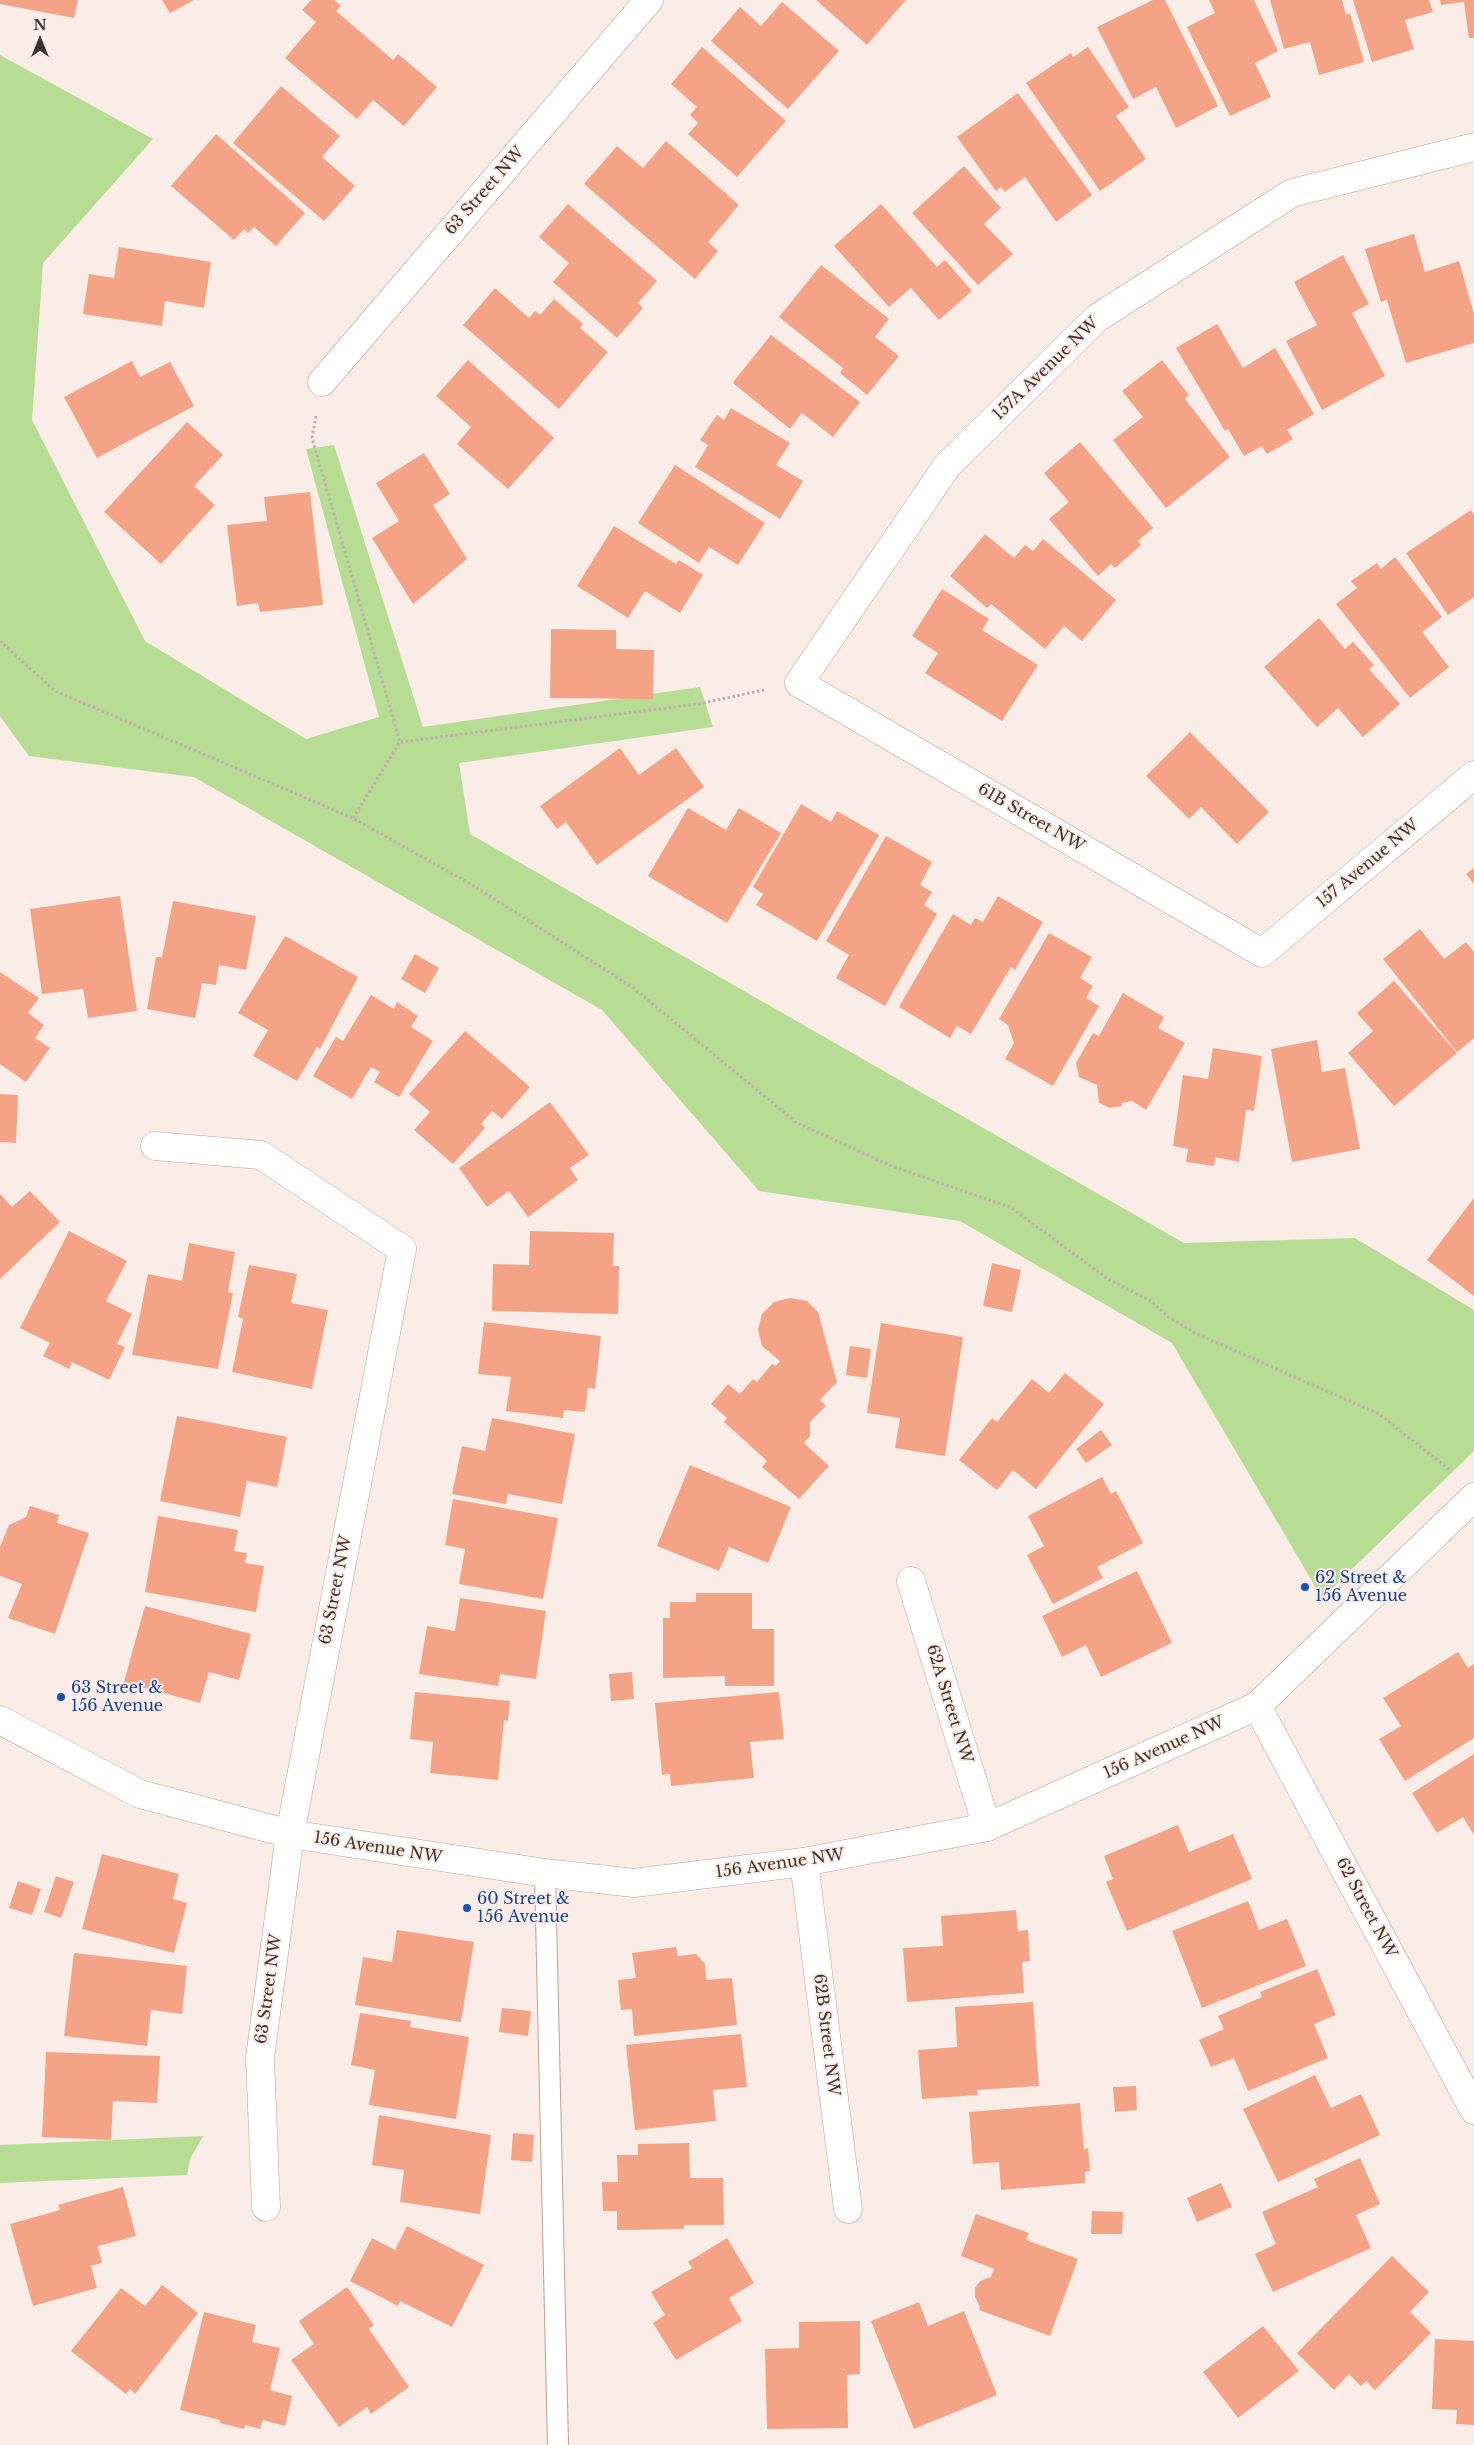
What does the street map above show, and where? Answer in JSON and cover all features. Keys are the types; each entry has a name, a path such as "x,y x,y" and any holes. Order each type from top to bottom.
{"street":[{"name":"63 Street NW","path":"322,382 649,0"},
{"name":"157A Avenue NW","path":"799,683 947,466 1097,318 1292,193 1474,147"},
{"name":"61B Street NW","path":"799,683 1262,953"},
{"name":"157 Avenue NW","path":"1262,953 1474,775"},
{"name":"63 Street NW","path":"155,1146 261,1155 402,1249 290,1834 260,2058 266,2207"},
{"name":"156 Avenue NW","path":"0,1720 140,1794 290,1834 545,1873 634,1883 804,1862 988,1827 1257,1706 1474,1497"},
{"name":"62A Street NW","path":"910,1581 988,1827"},
{"name":"62 Street NW","path":"1257,1706 1474,2110"},
{"name":"62B Street NW","path":"804,1862 848,2209"}],"lane":[{"path":"545,1873 558,2445"}],"path":[{"path":"322,382 312,438 400,742 353,818"},
{"path":"0,641 18,655 55,691 353,818 474,886 632,987 796,1123 894,1167 1010,1206 1108,1279 1151,1301 1167,1316 1183,1326 1199,1335 1379,1414 1452,1471"},
{"path":"400,742 698,704 799,683"}],"green space":[{"path":"0,55 153,139 43,263 32,420 145,641 306,739 379,717 306,449 334,445 423,727 700,687 713,727 459,763 470,834 1184,1243 1355,1238 1474,1310 1474,1451 1322,1598 1172,1343 960,1221 759,1191 602,1010 194,777 29,756 0,716"},
{"path":"203,2136 190,2159 187,2175 0,2183 0,2145"}],"building":[{"path":"0,0 78,0 74,18 0,4"},
{"path":"162,0 194,0 170,13"},
{"path":"311,0 334,0 341,6 336,11 393,60 398,54 437,87 404,126 373,100 357,119 285,58 316,22 302,10"},
{"path":"816,0 906,0 867,45"},
{"path":"1153,0 1165,0 1218,106 1176,128 1156,87 1133,99 1097,27"},
{"path":"1209,0 1254,0 1278,51 1255,63 1271,97 1230,116 1187,27 1215,13"},
{"path":"1270,0 1342,0 1346,15 1350,13 1364,62 1319,75 1310,42 1284,49"},
{"path":"1353,0 1429,0 1433,12 1405,20 1414,49 1372,62"},
{"path":"1440,0 1474,0 1474,38 1469,38 1464,2 1441,5"},
{"path":"782,2 839,51 788,109 711,41 740,7 761,26"},
{"path":"702,47 786,121 737,177 688,134 698,123 690,115 697,107 671,84"},
{"path":"1088,47 1129,107 1116,116 1146,159 1100,191 1026,83 1071,53 1073,57"},
{"path":"281,86 340,136 322,157 355,186 324,221 233,143"},
{"path":"1018,93 1092,195 1056,222 1025,177 1005,192 1001,187 996,191 957,137"},
{"path":"216,134 305,213 276,246 254,227 248,233 244,229 234,240 171,186"},
{"path":"666,141 739,205 708,242 718,251 695,279 584,184 617,146 643,168"},
{"path":"964,166 1001,208 984,224 1013,254 978,285 912,213"},
{"path":"568,204 657,281 638,303 643,308 617,338 553,282 569,263 539,237"},
{"path":"881,204 937,267 945,260 972,291 939,320 911,288 889,307 834,246"},
{"path":"1414,234 1425,272 1459,261 1474,314 1474,343 1406,363 1387,300 1381,302 1365,249"},
{"path":"119,247 211,262 204,308 165,301 162,326 83,314 89,274 114,278"},
{"path":"1343,255 1369,304 1352,313 1385,376 1322,410 1286,341 1317,325 1294,282"},
{"path":"821,265 889,319 875,337 899,356 867,395 840,373 843,368 779,317"},
{"path":"495,288 529,318 535,311 540,315 554,299 583,324 580,328 608,352 559,409 463,325"},
{"path":"1217,324 1243,368 1275,348 1314,414 1287,430 1293,439 1267,454 1262,446 1244,456 1228,429 1225,431 1176,348"},
{"path":"771,335 860,402 833,437 802,413 790,429 734,384 734,381"},
{"path":"468,360 554,438 508,489 457,444 471,427 436,396"},
{"path":"1162,360 1189,395 1185,399 1230,457 1166,508 1113,440 1143,417 1122,391"},
{"path":"132,361 140,377 170,362 194,406 97,458 64,397"},
{"path":"731,408 790,443 776,465 803,481 780,519 695,467 708,445 700,440 717,415 724,420"},
{"path":"187,422 223,455 194,486 215,505 161,564 104,512"},
{"path":"1080,442 1153,528 1138,541 1141,545 1115,568 1111,564 1098,576 1049,519 1069,502 1044,473"},
{"path":"424,453 450,494 433,505 467,559 413,604 372,538 399,521 376,483"},
{"path":"675,465 765,523 738,565 709,547 699,563 638,523"},
{"path":"310,492 323,605 260,612 258,603 237,606 227,525 267,521 264,497"},
{"path":"1471,510 1474,515 1474,597 1448,615 1406,553"},
{"path":"614,526 676,564 679,560 703,575 680,613 645,591 628,618 577,586"},
{"path":"985,534 1014,558 1025,545 1033,551 1043,539 1116,600 1082,641 1064,626 1045,649 991,604 987,608 950,576"},
{"path":"1395,557 1442,617 1422,632 1449,667 1410,698 1336,604 1357,588 1351,581 1377,563 1381,569"},
{"path":"942,589 989,619 982,630 1038,665 1002,721 925,673 938,653 912,636"},
{"path":"1319,618 1345,649 1353,642 1374,665 1369,669 1400,704 1363,737 1338,708 1317,727 1264,667"},
{"path":"551,629 616,630 616,649 654,650 653,699 550,698"},
{"path":"1190,732 1269,812 1237,844 1201,807 1189,819 1146,776"},
{"path":"620,748 639,775 676,748 704,787 597,865 566,822 557,829 540,806"},
{"path":"801,804 831,822 837,811 879,835 817,941 756,905 763,894 753,887"},
{"path":"688,808 726,830 739,808 781,833 727,923 648,876"},
{"path":"886,836 932,862 920,885 932,892 924,905 937,914 885,1006 836,978 849,955 826,941"},
{"path":"1474,868 1474,884 1466,874"},
{"path":"120,896 137,1011 88,1018 83,989 42,994 30,909"},
{"path":"998,896 1043,922 1015,970 1011,967 971,1034 957,1026 950,1038 899,1007 953,914 971,925 975,918 983,922"},
{"path":"173,901 256,916 246,970 219,965 216,985 202,983 195,1018 147,1009 156,957 162,957"},
{"path":"1420,929 1444,959 1466,942 1474,952 1474,1038 1457,1052 1383,959"},
{"path":"1049,933 1092,957 1080,978 1093,986 1086,998 1099,1006 1053,1086 1005,1059 1014,1043 1008,1025 999,1019"},
{"path":"285,936 358,977 320,1049 317,1047 297,1081 253,1056 268,1030 238,1013"},
{"path":"415,954 439,968 425,993 401,979"},
{"path":"0,972 39,998 28,1013 44,1025 35,1038 50,1048 26,1082 0,1064"},
{"path":"1394,981 1457,1053 1394,1106 1348,1053 1373,1031 1357,1013"},
{"path":"1123,993 1164,1017 1158,1028 1185,1043 1146,1110 1132,1101 1122,1103 1122,1106 1110,1108 1099,1103 1097,1085 1079,1077 1076,1063 1093,1033 1099,1036"},
{"path":"371,995 394,1009 397,1002 418,1016 411,1027 433,1041 399,1097 374,1082 380,1072 371,1067 352,1099 313,1076 336,1037 343,1041"},
{"path":"465,1031 530,1087 502,1119 492,1111 481,1124 485,1128 453,1164 414,1130 430,1112 409,1094"},
{"path":"1317,1040 1322,1072 1345,1068 1360,1149 1292,1162 1271,1049"},
{"path":"1213,1048 1262,1056 1254,1111 1246,1110 1239,1162 1215,1157 1214,1166 1186,1162 1188,1149 1173,1146 1183,1075 1208,1079"},
{"path":"0,1094 18,1095 16,1143 0,1142"},
{"path":"550,1102 589,1155 570,1168 578,1180 528,1217 509,1191 487,1207 459,1168"},
{"path":"30,1191 60,1222 0,1279 0,1194 12,1207"},
{"path":"1474,1198 1474,1296 1427,1260"},
{"path":"69,1231 127,1261 106,1301 132,1314 117,1344 125,1347 109,1380 72,1362 69,1369 43,1356 50,1343 20,1328"},
{"path":"530,1231 614,1233 613,1266 619,1266 618,1314 492,1311 493,1264 529,1265"},
{"path":"189,1243 235,1252 228,1292 233,1293 218,1369 132,1355 148,1274 182,1281"},
{"path":"992,1263 1021,1270 1012,1312 983,1306"},
{"path":"249,1265 297,1274 291,1303 328,1310 312,1389 232,1372 243,1319 238,1317"},
{"path":"790,1298 807,1301 818,1312 837,1382 820,1400 826,1406 810,1422 810,1436 804,1443 829,1466 799,1499 762,1467 767,1461 724,1422 727,1418 711,1404 728,1384 740,1394 753,1379 757,1382 772,1364 776,1366 780,1361 762,1346 758,1330 762,1314 774,1302"},
{"path":"484,1322 601,1336 595,1389 588,1388 585,1412 564,1410 563,1418 506,1411 511,1377 478,1374"},
{"path":"881,1323 963,1337 945,1456 895,1448 900,1418 867,1413"},
{"path":"850,1346 871,1349 867,1378 846,1375"},
{"path":"1065,1373 1104,1404 1036,1489 1013,1470 997,1490 959,1460 992,1418 997,1422 1032,1379 1049,1393"},
{"path":"177,1416 287,1437 277,1487 247,1481 240,1517 160,1501"},
{"path":"492,1418 575,1434 562,1504 508,1494 506,1504 452,1494 462,1446 485,1451"},
{"path":"1101,1430 1112,1445 1086,1463 1076,1449"},
{"path":"690,1465 791,1507 768,1563 729,1547 719,1571 657,1546"},
{"path":"1102,1477 1111,1494 1116,1491 1143,1543 1097,1567 1103,1578 1053,1604 1027,1555 1044,1546 1028,1516"},
{"path":"453,1499 558,1518 543,1599 459,1584 465,1549 445,1545"},
{"path":"30,1506 59,1515 57,1523 89,1533 55,1634 8,1618 22,1584 0,1576 0,1547 9,1525 26,1517"},
{"path":"158,1516 238,1530 234,1551 247,1553 245,1563 264,1566 256,1612 145,1592"},
{"path":"1137,1571 1172,1643 1101,1677 1086,1645 1062,1657 1042,1616"},
{"path":"696,1593 752,1593 752,1629 774,1629 774,1686 725,1686 725,1676 663,1678 663,1618 670,1618 670,1602 696,1602"},
{"path":"460,1598 546,1611 536,1679 500,1674 498,1686 419,1674 427,1626 455,1631"},
{"path":"145,1606 251,1634 239,1680 209,1672 200,1703 124,1682"},
{"path":"1458,1652 1468,1668 1474,1664 1474,1738 1405,1781 1379,1739 1401,1726 1383,1698"},
{"path":"632,1672 634,1699 611,1701 609,1674"},
{"path":"415,1692 510,1701 508,1721 504,1720 498,1780 430,1773 433,1742 410,1739"},
{"path":"779,1692 784,1739 750,1742 754,1778 671,1786 670,1774 662,1775 655,1703"},
{"path":"1474,1754 1474,1835 1463,1817 1437,1833 1412,1793"},
{"path":"1178,1825 1189,1852 1233,1834 1252,1879 1127,1931 1106,1882 1113,1879 1104,1856"},
{"path":"102,1854 179,1874 173,1899 187,1903 174,1953 82,1929"},
{"path":"56,1876 74,1882 61,1918 44,1912"},
{"path":"18,1881 41,1889 32,1915 9,1908"},
{"path":"1248,1901 1259,1930 1287,1919 1306,1966 1202,2008 1172,1931"},
{"path":"1016,1910 1018,1931 1028,1930 1030,1961 1022,1962 1024,1993 907,2002 903,1948 943,1946 941,1916"},
{"path":"397,1930 474,1942 461,2022 355,2005 363,1957 392,1962"},
{"path":"676,1947 678,1956 696,1954 705,1964 706,1980 732,1978 737,2025 634,2036 632,2009 621,2010 618,1980 636,1978 632,1953"},
{"path":"74,1953 187,1966 182,2014 151,2010 147,2046 64,2036"},
{"path":"1317,1969 1336,2015 1314,2024 1328,2058 1248,2091 1234,2058 1211,2067 1199,2040 1224,2029 1218,2016 1262,1997 1260,1992"},
{"path":"1033,2002 1039,2086 977,2090 978,2095 922,2099 918,2050 957,2047 955,2007"},
{"path":"502,2008 531,2011 528,2036 499,2032"},
{"path":"360,2013 411,2021 410,2027 469,2037 456,2119 369,2105 375,2070 351,2065"},
{"path":"741,2034 747,2087 713,2090 716,2121 635,2130 626,2045"},
{"path":"46,2052 160,2056 157,2103 113,2101 111,2140 42,2137"},
{"path":"1315,2075 1331,2108 1361,2094 1380,2135 1278,2182 1243,2109"},
{"path":"1136,2086 1137,2110 1115,2112 1113,2087"},
{"path":"1080,2103 1084,2149 1088,2148 1090,2171 1085,2172 1085,2183 1001,2190 999,2162 973,2164 969,2112"},
{"path":"379,2115 491,2135 480,2214 400,2202 404,2170 372,2165"},
{"path":"513,2133 534,2135 532,2162 511,2160"},
{"path":"689,2143 690,2178 723,2178 724,2225 684,2225 684,2229 617,2230 617,2211 603,2211 602,2182 618,2182 617,2155 638,2155 638,2144"},
{"path":"1360,2158 1380,2204 1356,2215 1371,2248 1273,2292 1255,2254 1276,2244 1262,2212 1318,2187 1314,2179"},
{"path":"1221,2183 1232,2207 1197,2222 1187,2198"},
{"path":"123,2187 136,2236 98,2246 102,2263 91,2266 97,2288 33,2306 10,2224 60,2210 58,2205"},
{"path":"1092,2211 1123,2212 1122,2234 1091,2234"},
{"path":"976,2214 1029,2233 1026,2240 1078,2259 1050,2336 979,2310 980,2307 975,2297 975,2288 980,2281 991,2277 994,2269 961,2256"},
{"path":"407,2226 484,2265 452,2327 400,2301 398,2306 350,2281 372,2238 395,2250"},
{"path":"727,2238 754,2283 729,2298 742,2321 676,2360 653,2323 665,2315 651,2292 692,2268 688,2262"},
{"path":"1392,2256 1429,2292 1410,2312 1431,2333 1375,2390 1366,2381 1361,2386 1349,2374 1334,2390 1297,2353"},
{"path":"162,2285 198,2313 135,2394 130,2389 126,2394 71,2351 121,2288 145,2306"},
{"path":"347,2287 374,2325 369,2329 409,2387 371,2414 367,2407 339,2427 291,2360 314,2344 299,2321"},
{"path":"919,2302 928,2326 964,2311 997,2395 914,2429 871,2321"},
{"path":"204,2312 256,2325 252,2342 280,2348 270,2390 292,2396 285,2426 263,2420 260,2429 245,2425 244,2429 220,2423 220,2420 180,2410"},
{"path":"860,2321 860,2374 847,2375 848,2428 767,2429 765,2349 799,2348 799,2322"},
{"path":"1263,2326 1299,2371 1238,2418 1203,2372"},
{"path":"1435,2339 1474,2341 1474,2425 1456,2424 1457,2410 1432,2409"}],"place":[{"name":"62 Street & 156 Avenue","path":"1305,1587"},
{"name":"63 Street & 156 Avenue","path":"61,1697"},
{"name":"60 Street & 156 Avenue","path":"467,1908"}]}
